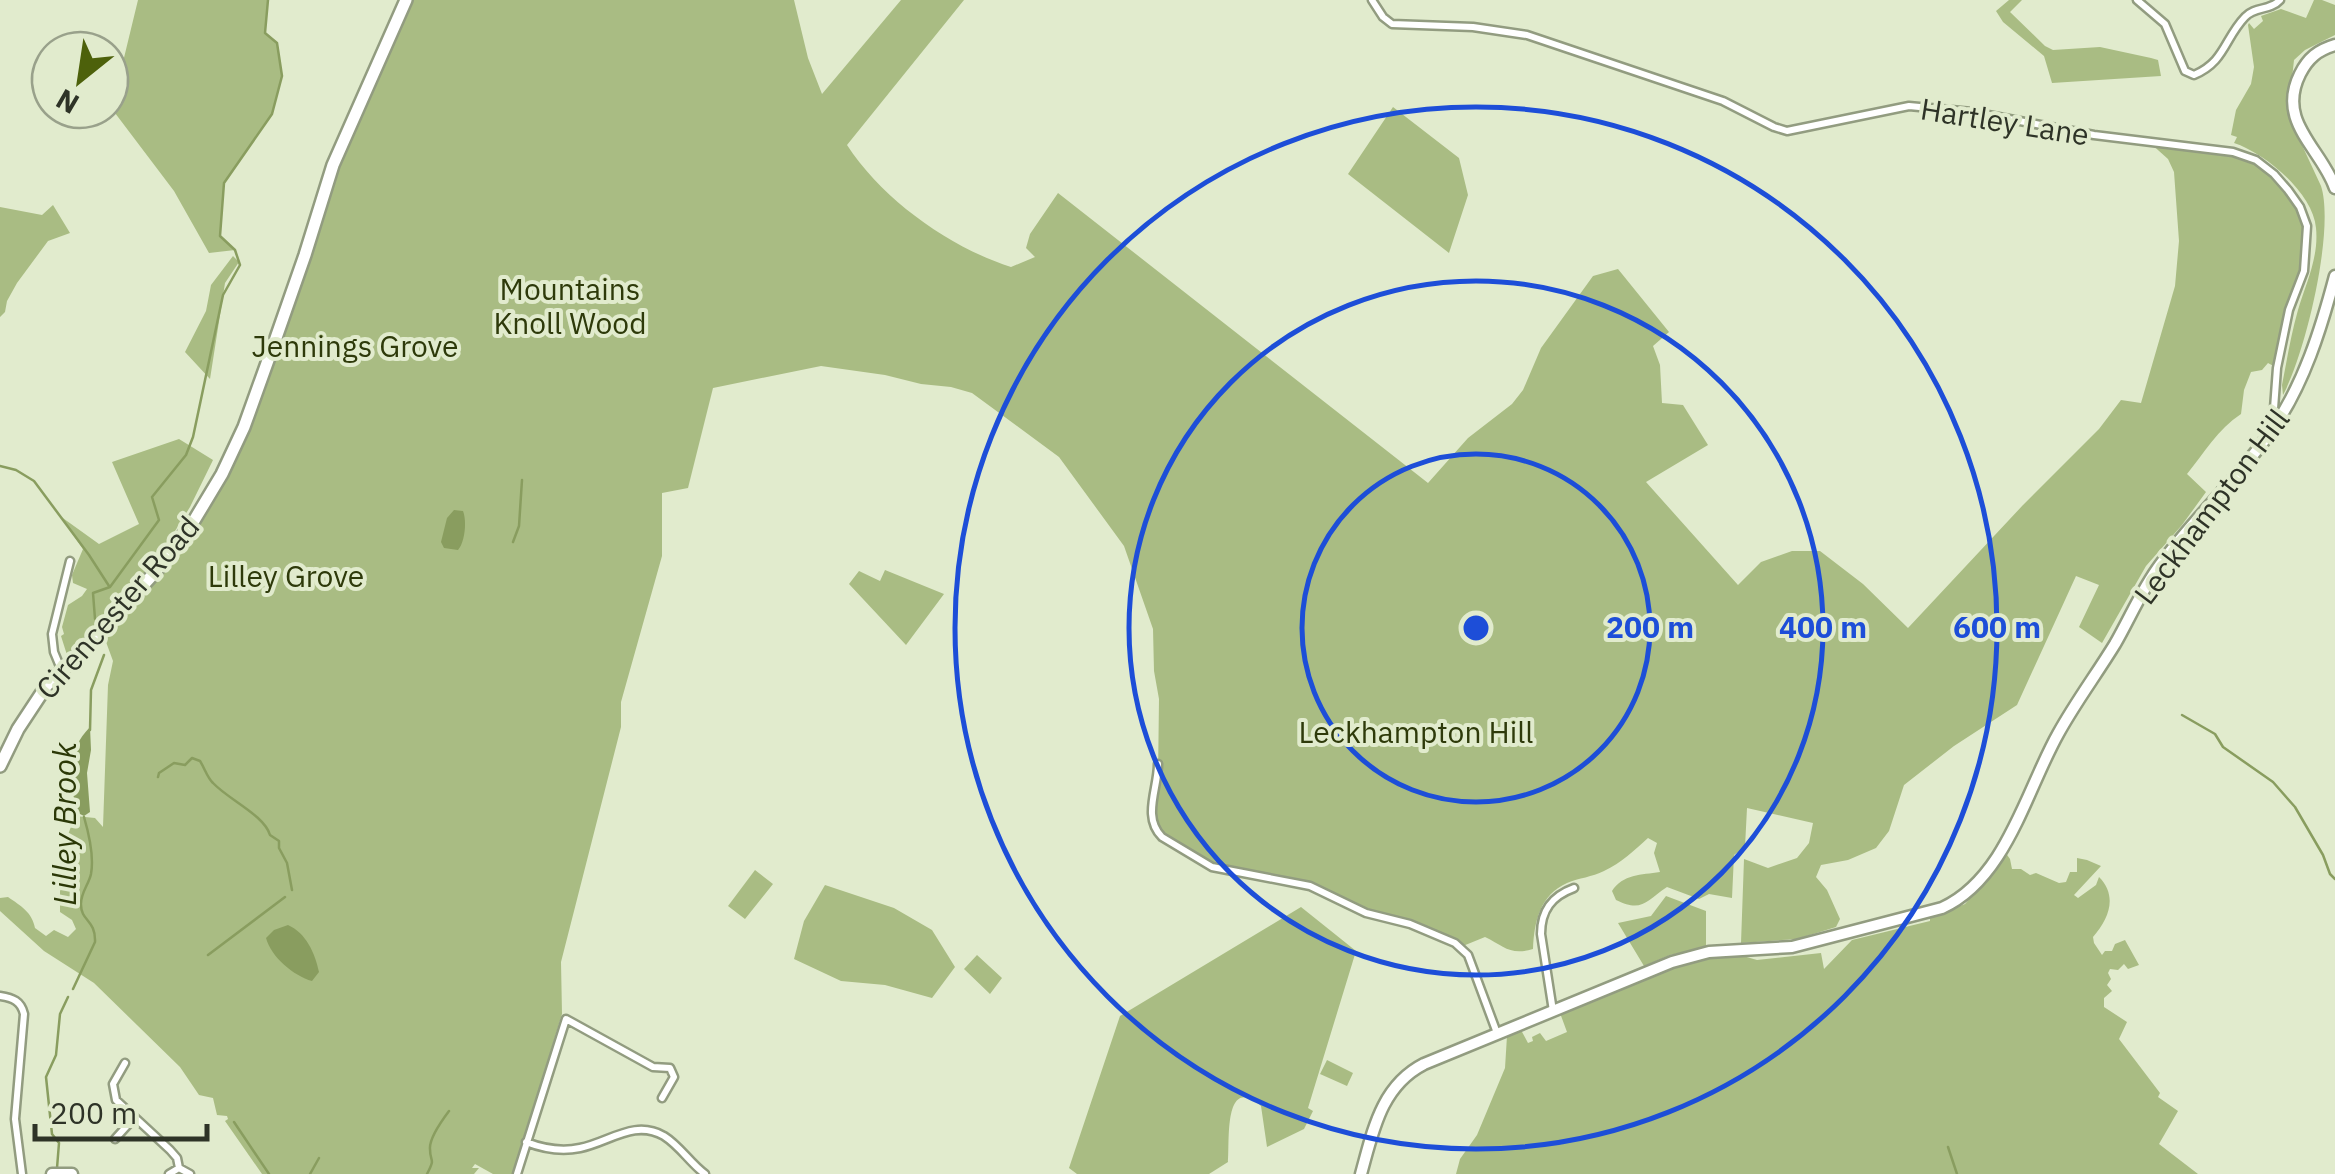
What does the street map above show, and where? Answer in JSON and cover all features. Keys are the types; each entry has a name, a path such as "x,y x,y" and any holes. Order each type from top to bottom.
{"main road":[{"name":"Cirencester Road","path":"0,766 47,686 165,560 203,508 232,456 306,256 333,165 406,0"}],"street":[{"name":"Hartley Lane","path":"1372,0 1392,24 1473,27 1526,35 1723,101 1788,131 1908,106 1972,112 2109,138 2233,152 2256,160 2288,190 2307,226 2304,271 2289,310 2278,368 2273,428"},
{"path":"2138,0 2166,24 2184,68 2194,75 2213,66 2251,12 2274,6 2280,0"},
{"path":"2335,45 2315,54 2306,64 2296,84 2293,104 2299,130 2326,167 2335,188"},
{"name":"Leckhampton Hill","path":"1361,1174 1388,1096 1419,1067 1692,956 1792,946 1942,908 1964,896 1998,854 2046,757 2156,569 2273,428 2305,369 2335,276"},
{"path":"62,670 52,634 70,561"},
{"path":"1158,764 1150,818 1162,837 1212,867 1310,886 1366,913 1450,940 1468,955 1498,1034"},
{"path":"1554,1011 1541,921 1552,900 1574,888"},
{"path":"0,996 15,1000 24,1014 15,1120 22,1174"},
{"path":"517,1174 566,1018 653,1068 670,1068 674,1077 662,1098"},
{"path":"125,1063 113,1084 116,1100 170,1150 179,1168"},
{"path":"115,1139 134,1118"},
{"path":"526,1142 549,1149 574,1150 626,1131 645,1130 669,1140 705,1174"},
{"path":"169,1174 179,1168"},
{"path":"179,1168 190,1174"},
{"path":"52,1174 69,1174"}],"green space":[{"path":"138,0 268,0 265,33 277,43 282,76 272,114 224,183 220,235 235,250 209,253 174,191 128,130 130,33"},
{"path":"411,0 794,0 808,58 822,94 901,0 964,0 847,145 879,184 941,234 1011,267 1035,257 1026,248 1030,234 1058,193 1428,483 1468,438 1512,404 1523,390 1541,348 1593,276 1618,269 1669,332 1653,346 1660,365 1662,403 1683,405 1708,445 1646,482 1738,585 1761,562 1792,551 1820,551 1863,584 1908,628 2099,429 2121,400 2141,403 2175,286 2179,241 2174,172 2168,159 2149,142 2233,152 2256,160 2288,190 2307,226 2307,258 2293,297 2277,368 2268,363 2262,370 2251,372 2241,414 2218,434 2187,474 2206,492 2146,566 2102,643 2079,627 2099,585 2076,576 2017,705 1904,785 1889,831 1876,848 1848,860 1821,865 1816,877 1827,890 1840,919 1836,927 1797,939 1741,943 1744,859 1768,868 1797,858 1809,843 1813,823 1747,808 1745,847 1734,855 1732,898 1709,894 1699,899 1667,887 1638,905 1616,900 1612,891 1621,881 1660,872 1654,853 1657,843 1648,838 1610,868 1567,883 1550,895 1537,919 1533,949 1525,951 1508,949 1485,937 1458,948 1355,908 1323,891 1212,867 1181,850 1153,827 1159,699 1153,629 1124,546 1059,457 972,393 951,387 821,366 713,388 688,488 662,493 662,556 621,702 621,727 561,962 562,1014 513,1174 493,1174 475,1164 472,1168 479,1168 474,1174 262,1174 225,1121 227,1116 217,1115 213,1098 199,1095 180,1067 94,983 44,951 0,911 0,898 8,897 21,907 35,928 46,936 54,930 68,937 76,929 72,920 60,912 60,891 71,870 68,853 73,849 66,840 75,816 95,818 103,827 108,685 113,661 102,631 195,529 229,475 332,183"},
{"path":"2009,0 2022,0 2010,12 2053,50 2100,47 2151,58 2158,60 2161,76 2052,83 2044,56 2003,22 1996,11"},
{"path":"2314,0 2335,5 2335,35 2294,60 2288,115 2321,186 2324,231 2309,321 2283,395 2293,328 2314,260 2316,228 2297,188 2273,165 2234,143 2237,137 2231,135 2236,110 2251,84 2254,67 2249,23 2254,29 2263,21 2261,16 2281,9 2306,18"},
{"path":"1393,107 1459,158 1468,195 1449,253 1348,174"},
{"path":"53,205 70,233 48,241 17,283 0,317 0,207 42,215"},
{"path":"233,256 239,262 225,283 210,379 185,352 206,311 211,285"},
{"path":"179,439 213,460 190,507 152,568 67,655 61,636 68,605 87,589 73,583 72,575 83,549 60,516 99,544 139,524 112,462"},
{"path":"885,570 944,594 906,645 849,584 859,571 880,581"},
{"path":"2005,852 2012,869 2036,873 2059,883 2066,882 2070,872 2077,872 2077,858 2101,866 2074,895 2078,898 2096,885 2099,877 2110,900 2103,923 2093,937 2094,943 2102,955 2125,940 2139,965 2128,969 2124,964 2118,970 2110,969 2107,985 2112,991 2104,998 2104,1007 2127,1022 2119,1039 2160,1093 2158,1097 2178,1111 2159,1144 2198,1174 1456,1174 1505,1068 1507,1036 1521,1030 1528,1043 1540,1033 1546,1041 1567,1032 1560,1013 1698,955 1707,960 1710,955 1757,960 1821,953 1824,969 1852,940 1930,921 1965,904"},
{"path":"755,870 773,884 745,919 728,906"},
{"path":"825,885 894,908 932,930 955,967 932,998 885,985 841,981 794,959 804,921"},
{"path":"1666,896 1706,911 1706,947 1644,966 1618,923 1651,916"},
{"path":"1301,907 1356,951 1308,1108 1313,1111 1304,1129 1267,1147 1261,1106 1249,1098 1240,1098 1231,1114 1228,1162 1209,1174 1077,1174 1069,1168 1120,1016"},
{"path":"977,955 1002,978 990,994 964,969"},
{"path":"1327,1060 1353,1073 1347,1086 1320,1074"}],"shaded area":[{"path":"454,510 463,511 465,520 458,550 444,548 441,542 447,518"},
{"path":"90,727 90,812 84,816 76,812 71,767 76,747"},
{"path":"288,925 305,938 312,951 319,972 312,981 284,965 266,938"}],"waterway":[{"name":"Lilley Brook","path":"95,619 93,593 110,587 159,520 152,497 186,455 193,437 223,295 240,265 235,250 220,236 224,183 272,114 282,76 277,43 265,33 268,0"},
{"path":"0,466 34,481 109,586"},
{"path":"513,542 519,526 522,480"},
{"name":"Lilley Brook","path":"90,730 91,690 104,655"},
{"path":"2182,715 2215,734 2223,747 2273,782 2295,807 2335,879"},
{"path":"158,777 174,763 185,765 192,758 200,761 213,783 254,814 279,841 292,890"},
{"name":"Lilley Brook","path":"73,989 95,942 81,905 92,867 84,817"},
{"path":"208,955 285,897"},
{"name":"Lilley Brook","path":"57,1168 59,1143 52,1134 46,1077 56,1055 60,1014 68,997"},
{"path":"427,1174 432,1162 432,1140 449,1111"},
{"path":"234,1122 269,1174"},
{"path":"1948,1147 1957,1174"},
{"path":"310,1174 319,1158"}],"park label":[{"name":"Mountains Knoll Wood","path":"570,305"},
{"name":"Jennings Grove","path":"355,345"},
{"name":"Lilley Grove","path":"286,575"}]}
